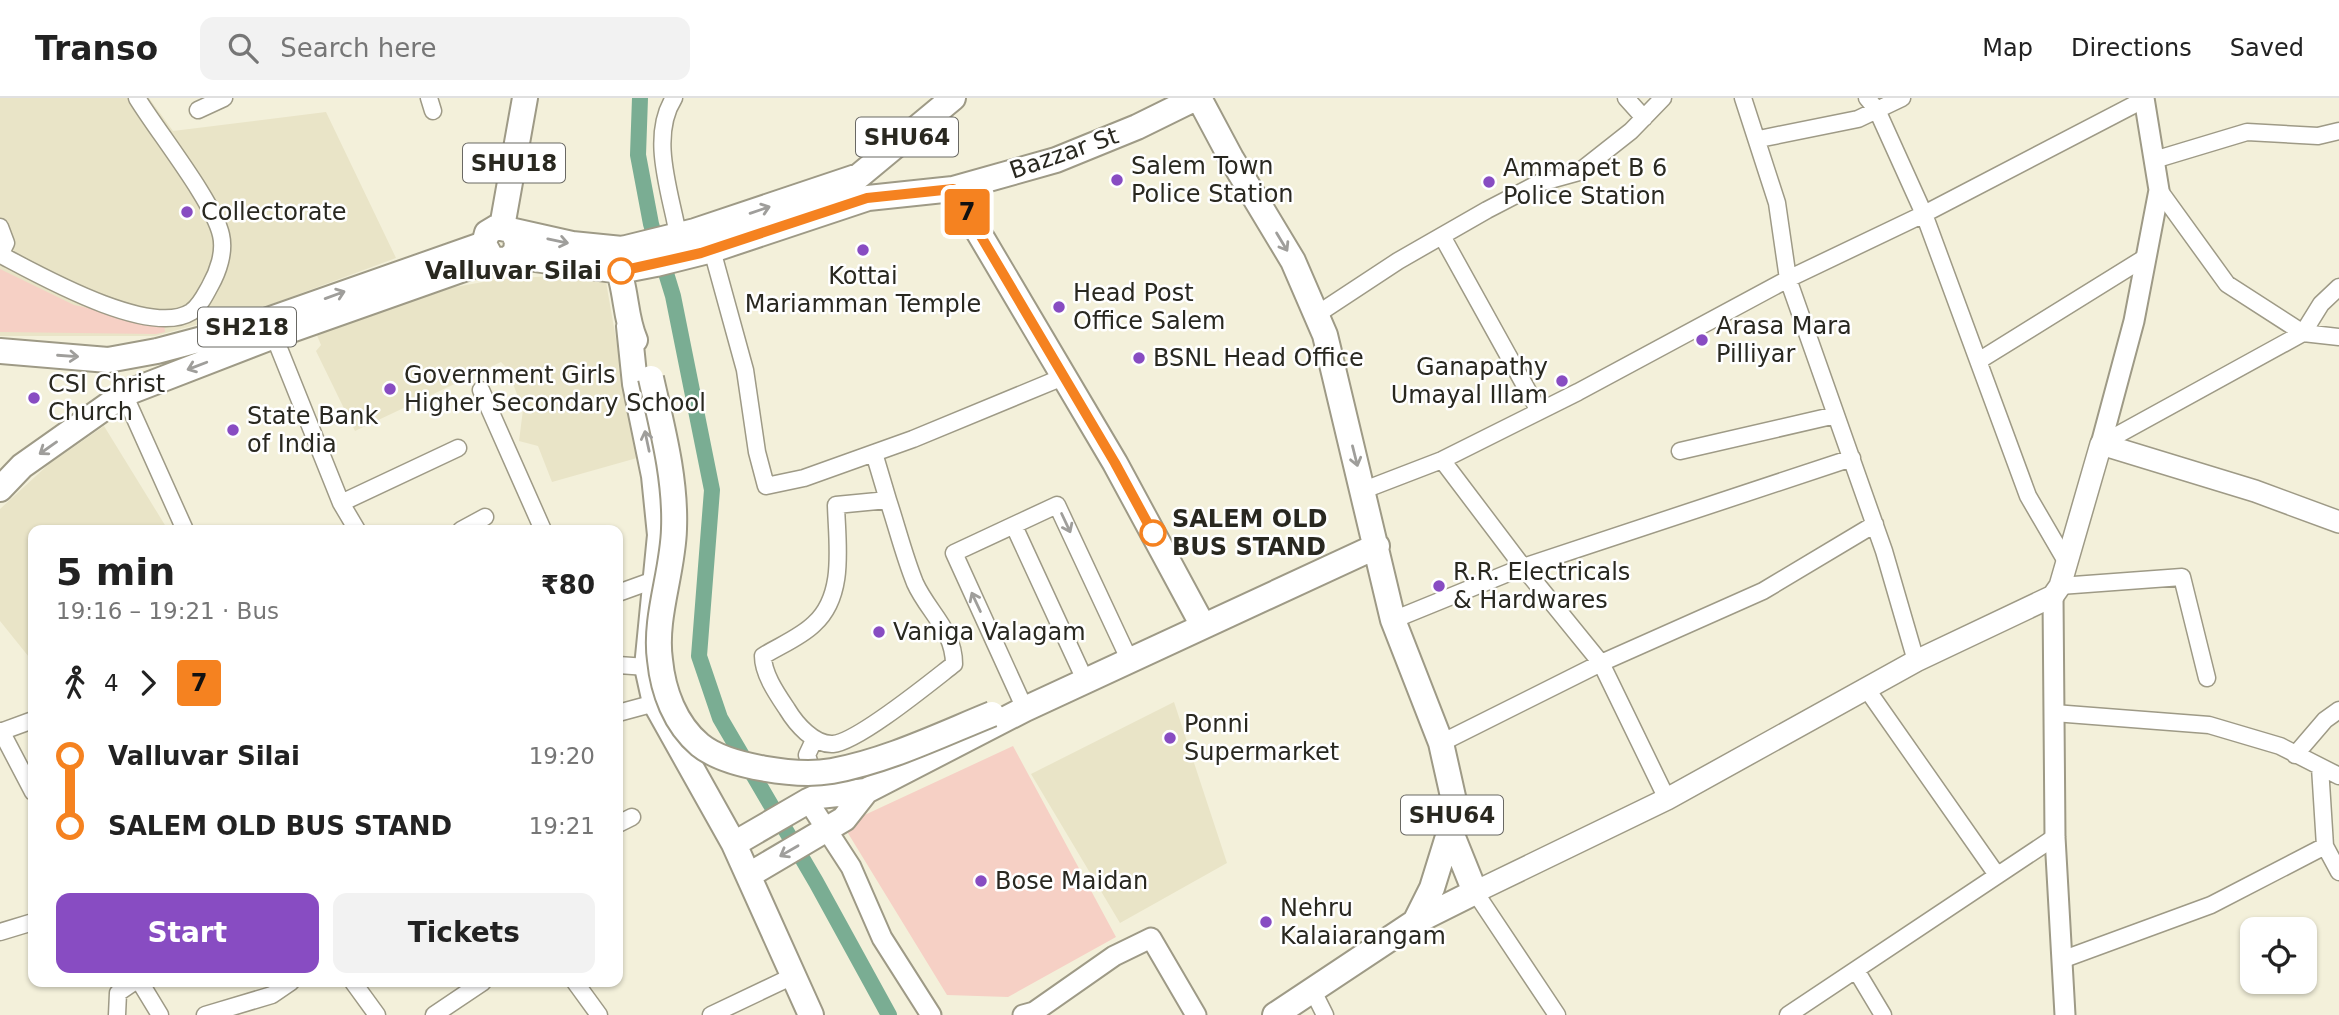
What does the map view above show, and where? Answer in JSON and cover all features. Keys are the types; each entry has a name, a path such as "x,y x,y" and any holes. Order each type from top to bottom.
{"main road":[{"name":"SHU18","path":"500,243 525,98"},
{"name":"SHU64","path":"615,255 696,242 863,187 953,98"},
{"name":"SHU64","path":"1197,98 1293,261 1325,335 1393,620 1441,743 1454,801 1450,830 1432,888 1415,922 1275,1015"},
{"name":"Bazzar St","path":"863,187 953,189 1056,160 1137,127 1197,98"},
{"path":"953,189 1115,463 1202,624"},
{"name":"SH218","path":"0,351 108,360 157,351 251,326 500,243 615,255"},
{"name":"SH218","path":"124,394 500,243"},
{"path":"615,255 643,381 666,444 674,529 659,658 667,697 680,723 701,746 730,759 799,773 831,771 887,755 992,715"},
{"path":"643,381 660,534 647,667 655,702 754,872 793,976 811,1015"},
{"path":"0,489 22,466 124,394"},
{"path":"1415,922 1667,799 1916,661 2056,591 2067,563 2101,444 2255,491 2339,522"},
{"path":"737,843 808,801 866,791 1085,680 1377,546"},
{"path":"754,872 844,819 866,791"},
{"path":"1450,830 1475,892"}],"street":[{"path":"0,227 6,243 0,255 112,308 150,317 174,317 190,312 201,301 219,271 221,236 210,210 137,98"},
{"path":"198,110 224,98"},
{"path":"674,98 669,105 663,161 745,370 765,486 804,478 874,453 1063,377"},
{"path":"1626,98 1644,118"},
{"path":"1316,315 1398,261 1539,183 1579,172 1644,118 1663,98"},
{"path":"1743,98 1759,139 1777,204 1788,279 1875,524 1916,661"},
{"path":"1759,139 1858,119 1872,104 1902,98"},
{"path":"1364,490 1442,460 1788,279 1924,214 2145,99 2159,190 2134,321 2101,444"},
{"path":"1872,104 1924,214 2028,496 2067,563"},
{"path":"2154,160 2247,132 2318,136 2339,131"},
{"path":"2159,190 2227,284 2303,333 2339,337"},
{"path":"1442,236 1539,411"},
{"path":"1980,360 2146,257"},
{"path":"2101,444 2303,333 2320,304 2339,287"},
{"path":"274,336 341,503 354,525"},
{"path":"481,390 541,525"},
{"path":"124,394 183,525"},
{"path":"1680,451 1836,415"},
{"path":"341,503 458,448"},
{"path":"874,453 914,580 928,610 947,630 954,649 954,664 853,736 833,744 814,740 789,712 763,667 763,656 814,624 831,600 837,572 836,505 888,500"},
{"path":"1393,620 1523,568 1852,458"},
{"path":"1442,460 1523,568 1601,663 1667,799"},
{"path":"1025,709 954,553 1058,505 1129,659"},
{"path":"470,525 485,517"},
{"path":"1441,743 1601,663 1763,592 1875,524"},
{"path":"1014,526 1085,680"},
{"path":"2065,1015 2064,959 2055,837 2056,591 2182,577 2207,678"},
{"path":"623,591 654,580"},
{"path":"623,665 647,667"},
{"path":"1867,688 1997,876"},
{"path":"623,712 655,702"},
{"path":"2295,755 2325,720 2339,710"},
{"path":"2054,713 2209,725 2280,746 2339,776"},
{"path":"28,722 1,732 28,783"},
{"path":"814,740 807,755 808,801 822,831 850,867 882,938 930,1015"},
{"path":"2320,767 2325,846 2339,872"},
{"path":"1788,1015 2055,837"},
{"path":"2064,959 2211,905 2325,846"},
{"path":"1475,892 1557,1015"},
{"path":"0,932 28,924"},
{"path":"1024,1015 1034,1012 1114,956 1151,938 1196,1015"},
{"path":"1856,970 1883,1015"},
{"path":"712,1015 793,976"},
{"path":"117,1015 118,993 127,987"},
{"path":"142,987 160,1015"},
{"path":"205,1015 272,995 284,987"},
{"path":"357,987 377,1015"},
{"path":"434,1015 476,987"},
{"path":"579,987 599,1015"},
{"path":"1313,991 1325,1015"}],"shaded area":[{"name":"Collectorate","path":"0,98 149,98 173,131 326,112 396,258 272,304 155,336 0,336"},
{"path":"0,269 74,305 164,324 165,332 0,332"},
{"name":"Government Girls Higher Secondary School","path":"591,273 606,282 637,458 552,482 538,446 519,441 523,410 507,368 501,362 355,431 316,351 321,345 314,328 444,289 494,280"},
{"path":"104,426 165,525 28,525 28,656 0,621 0,509 49,464"},
{"path":"1174,702 1227,863 1120,923 1031,774"},
{"name":"Bose Maidan","path":"1013,746 1116,937 1008,997 947,995 843,825"}],"waterway":[{"path":"640,98 638,155 651,224 673,296 712,490 699,656 720,718 816,882 889,1015"}],"bus line":[{"name":"7","path":"621,271 701,253 867,198 953,189 1115,463 1153,533"}],"place":[{"name":"Salem Town Police Station","path":"1117,180"},
{"name":"Ammapet B 6 Police Station","path":"1489,182"},
{"name":"Collectorate","path":"187,212"},
{"name":"Kottai Mariamman Temple","path":"863,250"},
{"name":"Valluvar Silai","path":"621,271"},
{"name":"Head Post Office Salem","path":"1059,307"},
{"name":"Arasa Mara Pilliyar","path":"1702,340"},
{"name":"BSNL Head Office","path":"1139,358"},
{"name":"Ganapathy Umayal Illam","path":"1562,381"},
{"name":"Government Girls Higher Secondary School","path":"390,389"},
{"name":"CSI Christ Church","path":"34,398"},
{"name":"State Bank of India","path":"233,430"},
{"name":"SALEM OLD BUS STAND","path":"1153,533"},
{"name":"R.R. Electricals & Hardwares","path":"1439,586"},
{"name":"Vaniga Valagam","path":"879,632"},
{"name":"Ponni Supermarket","path":"1170,738"},
{"name":"Bose Maidan","path":"981,881"},
{"name":"Nehru Kalaiarangam","path":"1266,922"}]}
